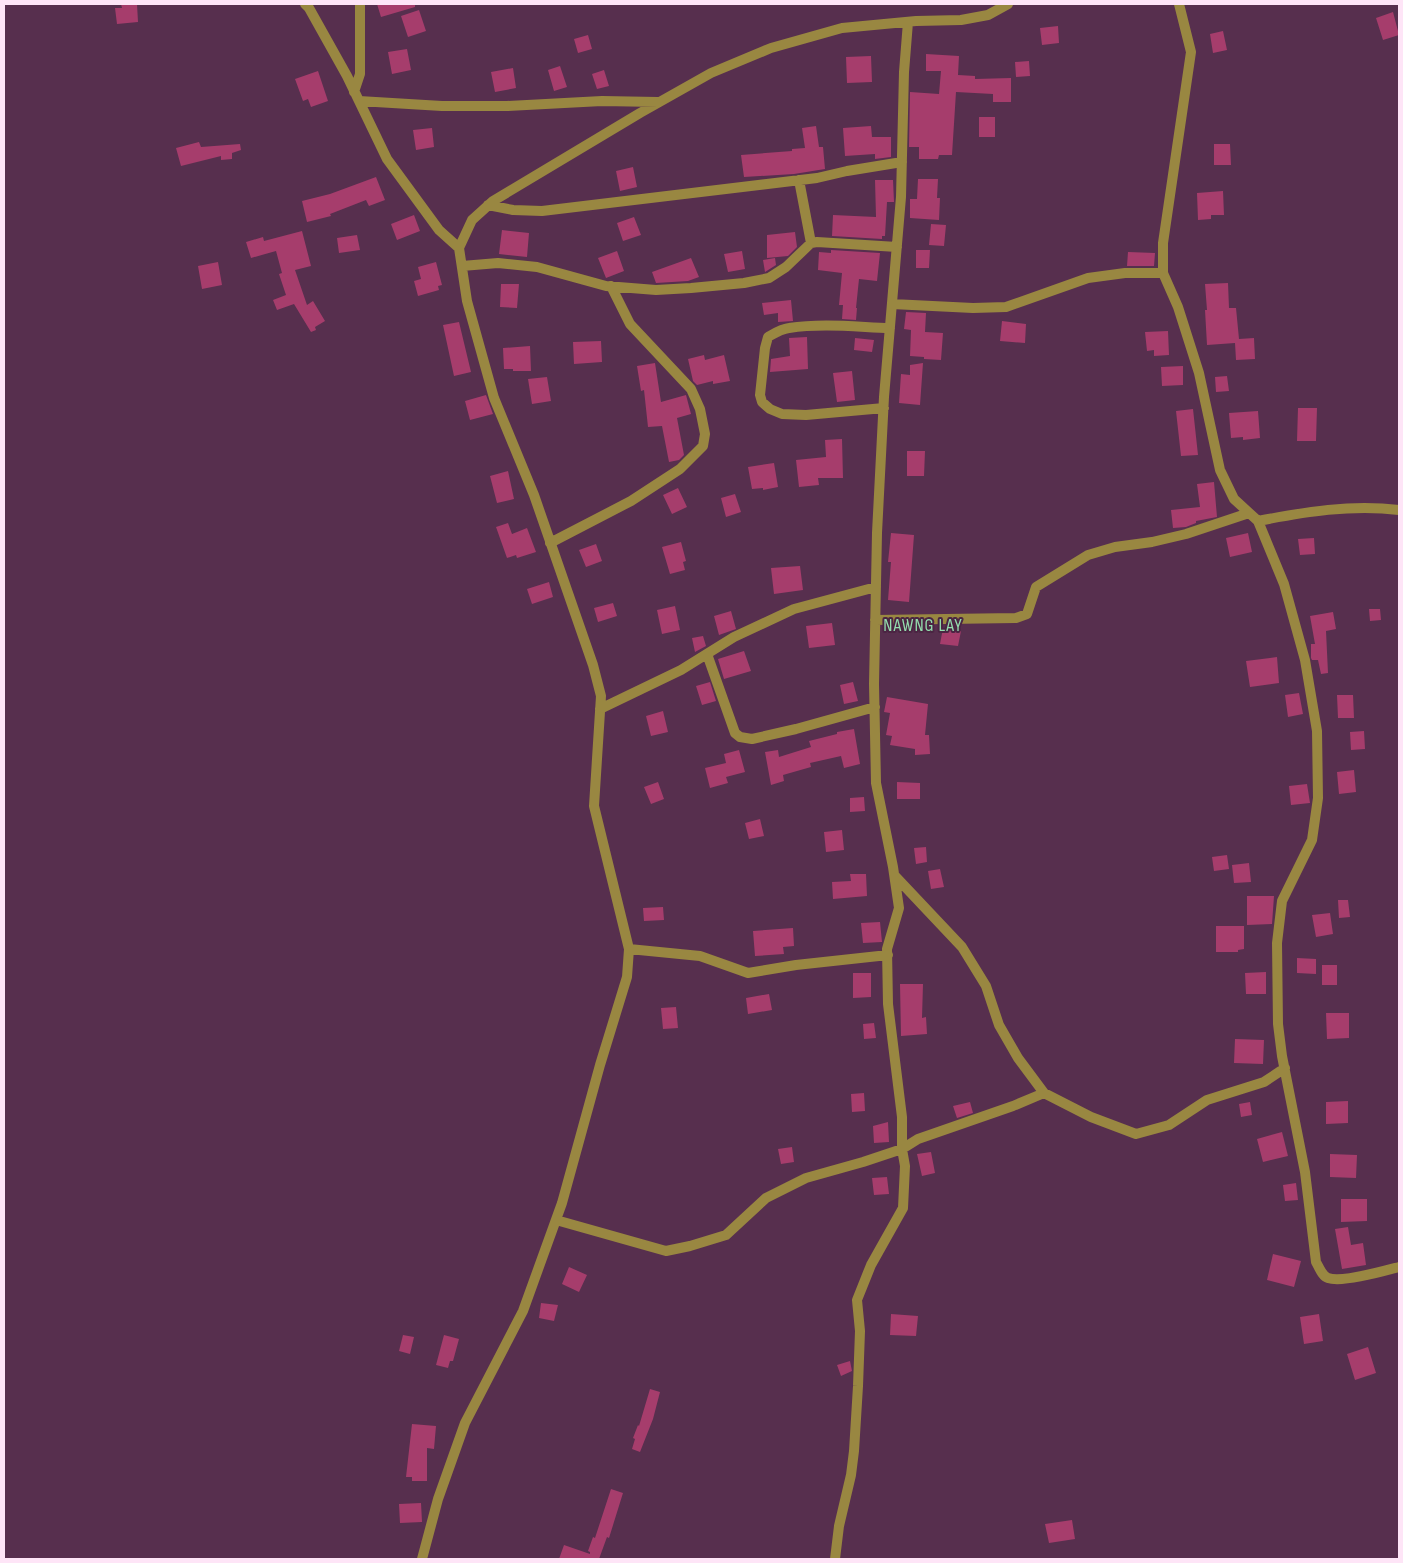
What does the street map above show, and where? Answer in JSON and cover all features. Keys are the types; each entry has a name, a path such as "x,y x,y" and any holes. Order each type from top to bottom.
{"street":[{"path":"304,4 309,8 356,96 386,159 439,230 459,248"},
{"path":"356,96 360,74 360,4"},
{"path":"422,1559 438,1499 466,1423 523,1311 562,1203 600,1065 627,977 629,949 594,806 601,696 593,665 534,495 494,398 467,301 459,248 472,220 488,205 710,73 771,48 842,28 908,22 961,20 988,16 1008,4"},
{"path":"1179,4 1191,52 1163,243 1163,272 1178,307 1198,373 1220,470 1234,499 1258,521 1284,584 1305,660 1317,731 1318,798 1312,840 1282,902 1278,943 1278,1024 1284,1068 1305,1172 1316,1262 1327,1278 1344,1279 1399,1267"},
{"path":"835,1559 839,1526 851,1474 854,1451 860,1331 857,1300 872,1265 903,1208 905,1166 902,1149 902,1117 888,1004 887,949 899,908 876,782 875,620 877,533 884,408 902,197 904,72 908,22"},
{"path":"356,96 442,106 507,106 602,101 659,102"},
{"path":"488,205 513,210 542,210 816,178 847,170 902,162"},
{"path":"799,180 811,243"},
{"path":"462,266 498,263 537,267 611,286 656,290 682,289 744,283 769,278 786,267 811,243 897,247"},
{"path":"892,304 973,308 1006,307 1088,278 1124,273 1163,272"},
{"path":"550,543 631,501 680,469 703,446 705,434 700,409 692,389 630,324 611,286"},
{"path":"884,408 806,416 782,414 770,409 762,402 760,395 768,337 778,331 788,328 839,326 890,328"},
{"path":"1258,521 1316,510 1376,507 1399,510"},
{"path":"875,620 1016,618 1027,614 1036,587 1088,555 1115,547 1152,542 1186,534 1249,513"},
{"path":"600,709 682,670 734,637 794,609 876,588"},
{"path":"707,654 734,733 740,737 752,739 875,707"},
{"path":"894,876 962,947 986,986 999,1025 1018,1058 1044,1093 1091,1117 1136,1134 1169,1125 1207,1100 1264,1082 1284,1068"},
{"path":"629,949 700,956 748,973 796,964 888,955"},
{"path":"556,1220 666,1251 690,1246 726,1235 766,1198 806,1178 902,1149 918,1140 1044,1093"}],"building":[{"path":"121,4 137,4 138,22 117,24 115,8 122,8"},
{"path":"377,4 415,4 415,7 381,17"},
{"path":"419,10 426,31 408,37 401,16"},
{"path":"1393,12 1399,35 1383,40 1376,18"},
{"path":"1058,26 1059,43 1042,45 1040,28"},
{"path":"1223,31 1227,50 1213,53 1210,34"},
{"path":"588,35 592,49 578,53 574,39"},
{"path":"407,49 411,70 392,74 388,52"},
{"path":"926,54 959,56 958,75 975,76 975,79 1011,78 1011,102 993,102 993,94 956,92 952,155 939,155 938,159 919,159 919,147 909,147 910,92 939,94 941,71 926,71"},
{"path":"871,56 872,82 847,83 846,57"},
{"path":"1029,61 1030,76 1016,77 1015,62"},
{"path":"560,66 567,87 554,91 548,70"},
{"path":"513,68 516,88 495,92 491,72"},
{"path":"604,70 609,86 597,89 592,74"},
{"path":"318,71 328,101 311,107 308,99 303,101 295,79"},
{"path":"979,117 995,117 995,137 979,137"},
{"path":"816,126 819,147 823,147 825,169 794,174 744,177 741,155 792,151 792,149 805,148 802,128"},
{"path":"871,126 872,137 891,137 891,157 875,159 875,154 845,156 843,128"},
{"path":"432,128 434,147 416,150 413,130"},
{"path":"199,142 201,147 240,144 241,150 232,153 232,159 221,160 221,156 181,166 176,148"},
{"path":"1214,144 1230,144 1231,165 1214,165"},
{"path":"633,167 637,187 620,191 616,171"},
{"path":"376,177 385,200 369,206 366,200 330,214 331,216 307,222 302,201 330,194"},
{"path":"918,179 938,179 937,198 940,198 939,220 910,218 910,199 917,199"},
{"path":"875,180 893,180 894,202 887,202 885,236 882,236 882,239 832,236 833,215 876,217"},
{"path":"1223,191 1224,215 1211,215 1211,219 1198,220 1197,193"},
{"path":"414,215 420,231 397,240 391,224"},
{"path":"634,217 641,235 623,241 617,223"},
{"path":"931,224 946,225 944,246 929,245"},
{"path":"502,230 529,233 527,257 499,254"},
{"path":"302,231 311,266 295,270 307,305 313,301 325,321 315,327 316,330 311,332 294,304 277,310 273,300 286,295 279,274 282,273 276,251 251,258 246,242 263,237 264,241"},
{"path":"795,232 797,247 788,256 767,258 767,235"},
{"path":"357,235 360,250 339,253 337,238"},
{"path":"831,250 880,253 877,281 859,279 856,320 842,319 843,305 839,305 842,273 818,270 819,252 831,253"},
{"path":"916,250 930,250 929,268 916,268"},
{"path":"617,251 624,271 606,278 598,258"},
{"path":"742,251 745,269 728,272 724,254"},
{"path":"1128,252 1155,253 1154,266 1127,266"},
{"path":"691,258 699,277 688,281 656,283 652,272"},
{"path":"775,258 776,265 765,272 763,260"},
{"path":"218,262 222,285 202,289 198,266"},
{"path":"436,262 442,285 438,286 439,290 418,296 414,281 421,279 418,267"},
{"path":"1228,283 1229,308 1236,308 1239,339 1254,338 1255,359 1236,360 1235,343 1207,345 1205,284"},
{"path":"501,284 519,284 517,308 500,307"},
{"path":"791,300 793,321 778,322 778,313 764,315 762,303"},
{"path":"906,312 926,313 925,332 943,333 941,360 910,356 911,330 904,329"},
{"path":"1002,321 1026,324 1025,343 1000,341"},
{"path":"459,322 471,372 454,376 443,325"},
{"path":"1168,331 1169,355 1154,356 1154,350 1147,351 1145,332"},
{"path":"807,337 808,369 770,372 771,359 790,356 789,338"},
{"path":"855,338 874,340 872,352 854,350"},
{"path":"601,341 602,362 574,364 573,342"},
{"path":"530,346 531,371 504,369 503,348"},
{"path":"704,355 705,360 724,355 730,381 713,384 713,381 697,385 693,381 688,359"},
{"path":"655,363 661,402 686,395 691,414 677,418 684,455 679,460 669,462 662,426 648,427 644,390 641,391 637,366"},
{"path":"923,363 920,405 899,403 901,374 910,375 910,365"},
{"path":"1183,366 1183,385 1162,386 1161,367"},
{"path":"852,371 855,400 837,402 833,373"},
{"path":"1227,376 1229,391 1216,392 1215,377"},
{"path":"547,377 551,401 532,404 528,379"},
{"path":"486,395 493,414 470,420 465,401"},
{"path":"1298,408 1317,408 1316,441 1297,441"},
{"path":"1193,409 1198,455 1181,456 1176,411"},
{"path":"1258,411 1260,438 1243,440 1243,437 1231,438 1229,413"},
{"path":"842,439 843,478 818,478 819,485 799,487 796,460 826,457 825,440"},
{"path":"907,451 925,451 924,476 907,476"},
{"path":"774,463 778,487 763,490 763,488 752,489 748,467"},
{"path":"508,471 514,499 497,503 490,476"},
{"path":"1214,482 1217,517 1196,521 1196,523 1186,527 1173,528 1171,510 1200,507 1197,484"},
{"path":"678,488 687,507 672,514 663,495"},
{"path":"735,494 741,512 726,517 721,498"},
{"path":"508,523 512,534 527,528 536,552 517,558 516,555 507,558 496,527"},
{"path":"891,533 914,535 909,602 888,600 891,562 888,562"},
{"path":"1248,533 1252,552 1230,557 1226,538"},
{"path":"1314,538 1315,554 1300,555 1298,539"},
{"path":"681,542 686,561 683,562 685,570 670,574 662,547"},
{"path":"596,544 602,561 586,567 579,550"},
{"path":"800,566 803,590 774,594 771,568"},
{"path":"549,582 553,597 532,604 527,589"},
{"path":"613,603 617,616 598,622 594,608"},
{"path":"675,606 680,630 662,634 657,610"},
{"path":"1369,609 1380,609 1381,620 1370,621"},
{"path":"731,611 736,629 719,635 714,616"},
{"path":"1333,612 1336,629 1326,631 1328,673 1321,674 1318,660 1312,660 1311,658 1311,644 1315,644 1310,616"},
{"path":"832,623 835,645 809,648 806,626"},
{"path":"943,628 961,631 958,646 940,644"},
{"path":"703,636 706,646 695,652 692,638"},
{"path":"744,651 751,671 724,679 718,659"},
{"path":"1277,657 1279,683 1250,687 1246,661"},
{"path":"710,682 716,701 702,705 696,686"},
{"path":"853,682 858,701 844,704 840,685"},
{"path":"1299,693 1303,714 1288,717 1285,695"},
{"path":"1337,695 1353,695 1354,718 1338,718"},
{"path":"887,697 928,704 925,735 929,735 930,754 915,755 915,749 890,745 892,736 886,735 890,713 884,712"},
{"path":"663,711 668,732 651,736 646,716"},
{"path":"854,729 860,764 844,768 841,756 810,763 811,767 783,775 784,781 771,785 765,752 778,750 779,757 811,747 809,741"},
{"path":"1364,731 1365,749 1351,750 1350,732"},
{"path":"739,750 745,772 726,777 728,783 710,788 705,768 726,763 724,754"},
{"path":"1354,770 1356,792 1339,794 1337,772"},
{"path":"658,782 664,799 651,804 644,787"},
{"path":"897,782 920,783 920,799 897,799"},
{"path":"1307,784 1310,803 1291,805 1289,786"},
{"path":"864,797 865,811 850,812 850,798"},
{"path":"760,819 764,836 749,839 745,823"},
{"path":"842,830 844,850 826,852 824,832"},
{"path":"926,847 927,862 916,864 914,848"},
{"path":"1227,855 1229,869 1214,871 1212,857"},
{"path":"1249,863 1251,882 1234,883 1232,865"},
{"path":"940,869 944,887 931,889 928,871"},
{"path":"850,874 866,874 867,896 833,899 832,882 851,881"},
{"path":"1247,896 1274,896 1272,924 1247,925"},
{"path":"1338,900 1348,900 1350,917 1339,918"},
{"path":"663,907 664,920 644,921 643,908"},
{"path":"1330,913 1333,934 1316,937 1312,915"},
{"path":"880,922 882,942 863,943 861,923"},
{"path":"1216,926 1244,926 1244,949 1238,950 1238,952 1216,952"},
{"path":"793,928 794,946 783,947 784,954 755,956 753,931"},
{"path":"1297,958 1316,959 1316,974 1297,973"},
{"path":"1322,965 1337,965 1337,985 1322,985"},
{"path":"1266,972 1266,994 1246,994 1245,973"},
{"path":"853,973 871,973 871,997 853,998"},
{"path":"900,984 923,984 922,1018 926,1017 927,1034 901,1036"},
{"path":"769,994 772,1010 748,1014 746,998"},
{"path":"676,1007 678,1028 663,1029 661,1008"},
{"path":"1326,1013 1349,1013 1349,1038 1327,1039"},
{"path":"874,1023 876,1038 864,1039 863,1024"},
{"path":"1235,1039 1264,1040 1263,1064 1234,1063"},
{"path":"864,1093 865,1111 852,1112 851,1094"},
{"path":"1348,1101 1348,1123 1326,1124 1326,1102"},
{"path":"970,1102 973,1113 957,1118 953,1106"},
{"path":"1250,1102 1252,1115 1241,1117 1239,1104"},
{"path":"888,1122 889,1142 874,1143 873,1126"},
{"path":"1282,1132 1288,1156 1263,1162 1257,1139"},
{"path":"792,1147 794,1162 781,1164 778,1149"},
{"path":"931,1152 935,1173 922,1176 917,1154"},
{"path":"1330,1154 1357,1155 1356,1178 1330,1177"},
{"path":"887,1177 889,1194 874,1195 872,1178"},
{"path":"1296,1183 1298,1200 1285,1201 1283,1185"},
{"path":"1341,1199 1367,1199 1367,1221 1341,1222"},
{"path":"1348,1227 1351,1245 1363,1243 1366,1265 1342,1269 1335,1229"},
{"path":"1273,1254 1301,1261 1294,1287 1267,1280"},
{"path":"569,1267 587,1275 579,1292 562,1284"},
{"path":"541,1303 558,1305 554,1321 539,1318"},
{"path":"891,1314 918,1316 916,1336 890,1335"},
{"path":"1319,1314 1323,1341 1304,1344 1300,1317"},
{"path":"403,1335 414,1337 410,1354 399,1351"},
{"path":"444,1335 459,1339 453,1361 450,1361 448,1368 436,1365"},
{"path":"1368,1347 1376,1373 1355,1380 1347,1354"},
{"path":"850,1361 852,1371 841,1376 837,1365"},
{"path":"650,1389 660,1392 653,1419 640,1452 632,1449 635,1439 633,1438 639,1426"},
{"path":"412,1424 436,1426 434,1449 427,1448 427,1481 412,1481 412,1477 406,1477"},
{"path":"611,1489 623,1493 609,1538 607,1537 599,1559 559,1559 564,1545 590,1554 588,1551 593,1537 595,1538"},
{"path":"421,1503 422,1522 400,1523 399,1504"},
{"path":"1072,1520 1075,1539 1049,1543 1045,1524"}],"district":[{"name":"NAWNG LAY","path":"923,625"}]}
